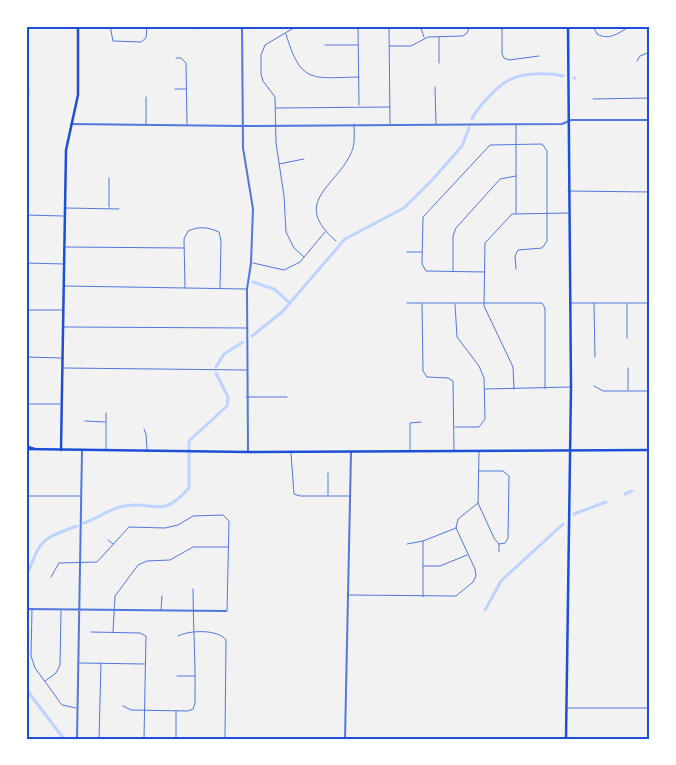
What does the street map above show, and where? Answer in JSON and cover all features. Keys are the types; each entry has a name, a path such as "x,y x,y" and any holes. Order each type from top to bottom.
{"main road":[{"path":"61,450 66,150 78,89 78,26"},
{"path":"566,739 571,387 567,122 568,26"},
{"path":"26,448 248,452 650,450"}],"street":[{"path":"110,26 113,41 144,41 147,26"},
{"path":"242,26 244,160 253,209 246,328 248,452"},
{"path":"297,26 267,42 262,51 262,77 275,96 278,164 284,196 286,232 294,248 304,257"},
{"path":"358,26 359,107"},
{"path":"389,26 390,124"},
{"path":"420,26 425,38"},
{"path":"389,46 411,46 425,38 439,36 462,36 467,33 470,26"},
{"path":"502,26 502,54 504,58 509,60 539,56"},
{"path":"593,26 595,32 601,36 612,37 630,26"},
{"path":"286,33 294,61 306,73 321,77 359,77"},
{"path":"439,36 439,63"},
{"path":"325,45 359,45"},
{"path":"637,61 640,56 650,52"},
{"path":"176,58 181,58 186,63 187,125"},
{"path":"435,87 436,124"},
{"path":"175,89 186,89"},
{"path":"146,97 146,125"},
{"path":"71,124 242,126 516,124 649,120 649,98 594,98"},
{"path":"276,108 390,107"},
{"path":"336,241 325,232 318,218 318,200 350,153 354,142 354,124"},
{"path":"516,124 516,214"},
{"path":"484,272 430,272 423,267 422,221 425,214 490,145 539,143 545,146 547,151 546,245 542,248 518,250 515,256 516,270"},
{"path":"278,164 304,159"},
{"path":"453,272 453,236 456,228 500,179 516,176"},
{"path":"109,178 110,208"},
{"path":"568,190 650,192"},
{"path":"65,208 119,208"},
{"path":"514,389 513,367 484,303 485,243 509,216 516,214 568,213"},
{"path":"26,215 65,216"},
{"path":"185,288 184,239 188,231 196,228 210,228 219,232 221,240 220,289"},
{"path":"251,263 284,270 304,257 325,232"},
{"path":"65,247 184,248"},
{"path":"407,252 422,252"},
{"path":"26,263 64,264"},
{"path":"64,286 247,289"},
{"path":"407,303 542,303 545,308 545,388"},
{"path":"422,303 423,373 427,377 448,378 452,381 454,451"},
{"path":"454,427 479,427 483,424 485,389 481,369 457,337 455,303"},
{"path":"570,303 650,303"},
{"path":"594,303 594,357"},
{"path":"627,303 627,338"},
{"path":"26,310 63,310"},
{"path":"63,327 246,328"},
{"path":"26,357 62,358"},
{"path":"62,368 247,370"},
{"path":"628,368 628,391"},
{"path":"594,386 604,391 650,391"},
{"path":"485,389 571,387"},
{"path":"246,396 287,397"},
{"path":"26,404 61,404"},
{"path":"106,413 106,450"},
{"path":"85,421 106,422"},
{"path":"410,451 410,422 421,422"},
{"path":"144,429 147,451"},
{"path":"77,739 82,450"},
{"path":"479,451 478,503 494,538 499,544 499,552"},
{"path":"291,452 294,494 300,496 350,496"},
{"path":"345,739 351,452"},
{"path":"478,471 503,470 508,474 508,538 505,543 499,544"},
{"path":"328,473 328,496"},
{"path":"26,496 81,496"},
{"path":"348,595 456,596 476,578 475,569 456,528 458,518 478,503"},
{"path":"26,609 61,611 226,611 227,517 197,515 165,528 129,527 97,562 59,564 51,577"},
{"path":"407,544 423,541 456,528"},
{"path":"108,540 113,544"},
{"path":"423,541 423,597"},
{"path":"113,632 115,596 142,562 170,560 197,547 228,547"},
{"path":"423,566 445,565 468,554"},
{"path":"123,706 130,710 193,709 195,676 192,633 193,589"},
{"path":"161,611 162,596"},
{"path":"32,610 31,656 35,668 62,705 77,708"},
{"path":"45,681 56,673 60,665 61,611"},
{"path":"91,632 144,634 146,664 144,739"},
{"path":"178,636 192,633 217,634 224,637 227,644 225,739"},
{"path":"78,663 146,664"},
{"path":"99,739 100,663"},
{"path":"177,676 195,676"},
{"path":"566,708 650,708"},
{"path":"176,710 176,739"}],"waterway":[{"path":"472,119 488,98 509,80 535,74 563,76"},
{"path":"26,82 30,93 26,102"},
{"path":"252,336 282,312 345,239 404,208 462,146 469,128"},
{"path":"253,282 274,289 290,303"},
{"path":"216,367 224,354 243,342"},
{"path":"84,523 120,507 131,505 163,507 179,498 189,488 189,441 227,406 228,397 216,373"},
{"path":"625,494 632,491"},
{"path":"574,514 606,502"},
{"path":"485,610 501,581 563,524"},
{"path":"26,577 35,555 43,543 54,535 77,526"},
{"path":"26,689 64,739"}]}
